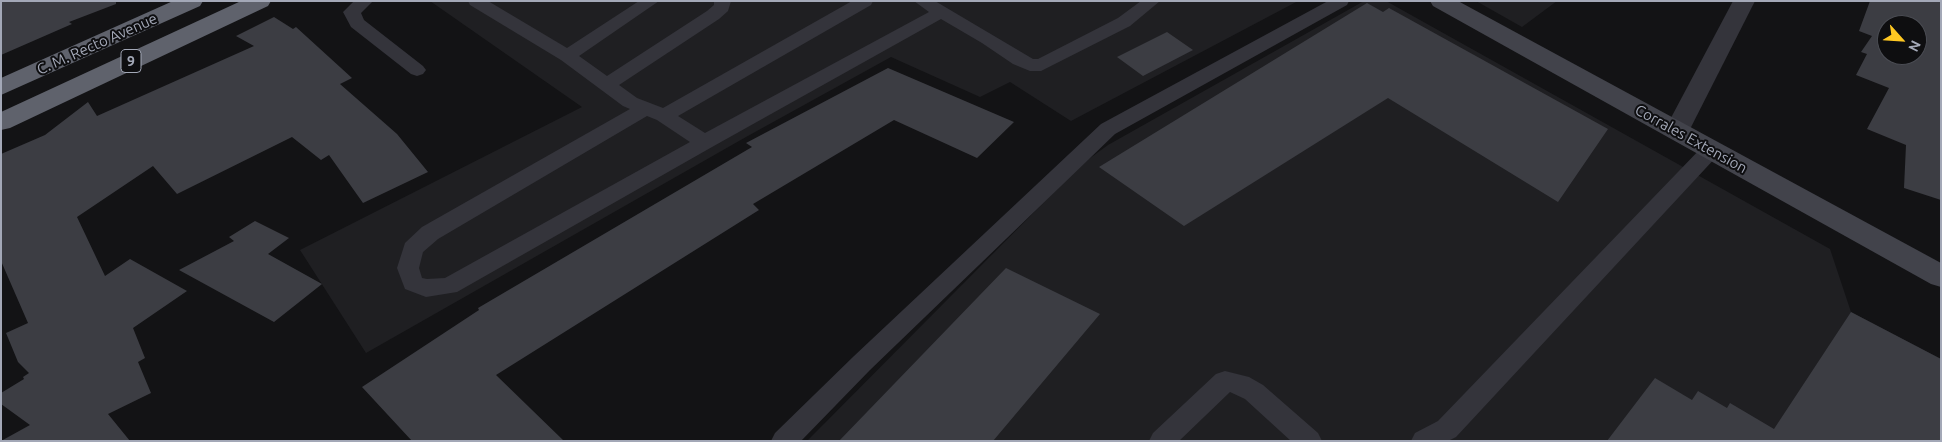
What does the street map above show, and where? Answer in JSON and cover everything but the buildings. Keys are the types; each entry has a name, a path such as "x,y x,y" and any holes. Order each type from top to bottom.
{"highway":[{"name":"C. M. Recto Avenue","path":"1,87 192,1"},
{"name":"C. M. Recto Avenue","path":"1,122 260,1"}],"main road":[{"name":"Corrales Extension","path":"1451,3 1711,150 1941,276"}],"street":[{"path":"1677,131 1744,1"}],"lane":[{"path":"365,1 352,12 357,23 417,70"},
{"path":"476,1 567,56 608,84 630,102 664,116 705,142"},
{"path":"620,1 644,6"},
{"path":"608,84 713,15 722,7 723,1"},
{"path":"664,116 865,1"},
{"path":"922,1 1030,65 1041,65 1124,22 1152,1"},
{"path":"784,441 862,363 1108,129 1341,1"},
{"path":"567,56 644,6"},
{"path":"644,109 430,233 413,249 408,268 413,283 426,288 449,286 940,13"},
{"path":"1424,441 1447,429 1711,150"},
{"path":"1162,441 1225,381 1240,384 1254,392 1309,441"}],"shaded area":[{"path":"430,1 1298,1 1071,121 1010,82 980,97 891,57 746,137 366,353 300,250 582,107"},
{"path":"1364,1 1386,1 1830,249 1851,312 1941,359 1941,441 807,441 1082,164 1108,145"},
{"path":"1476,1 1557,1 1522,27"}]}
